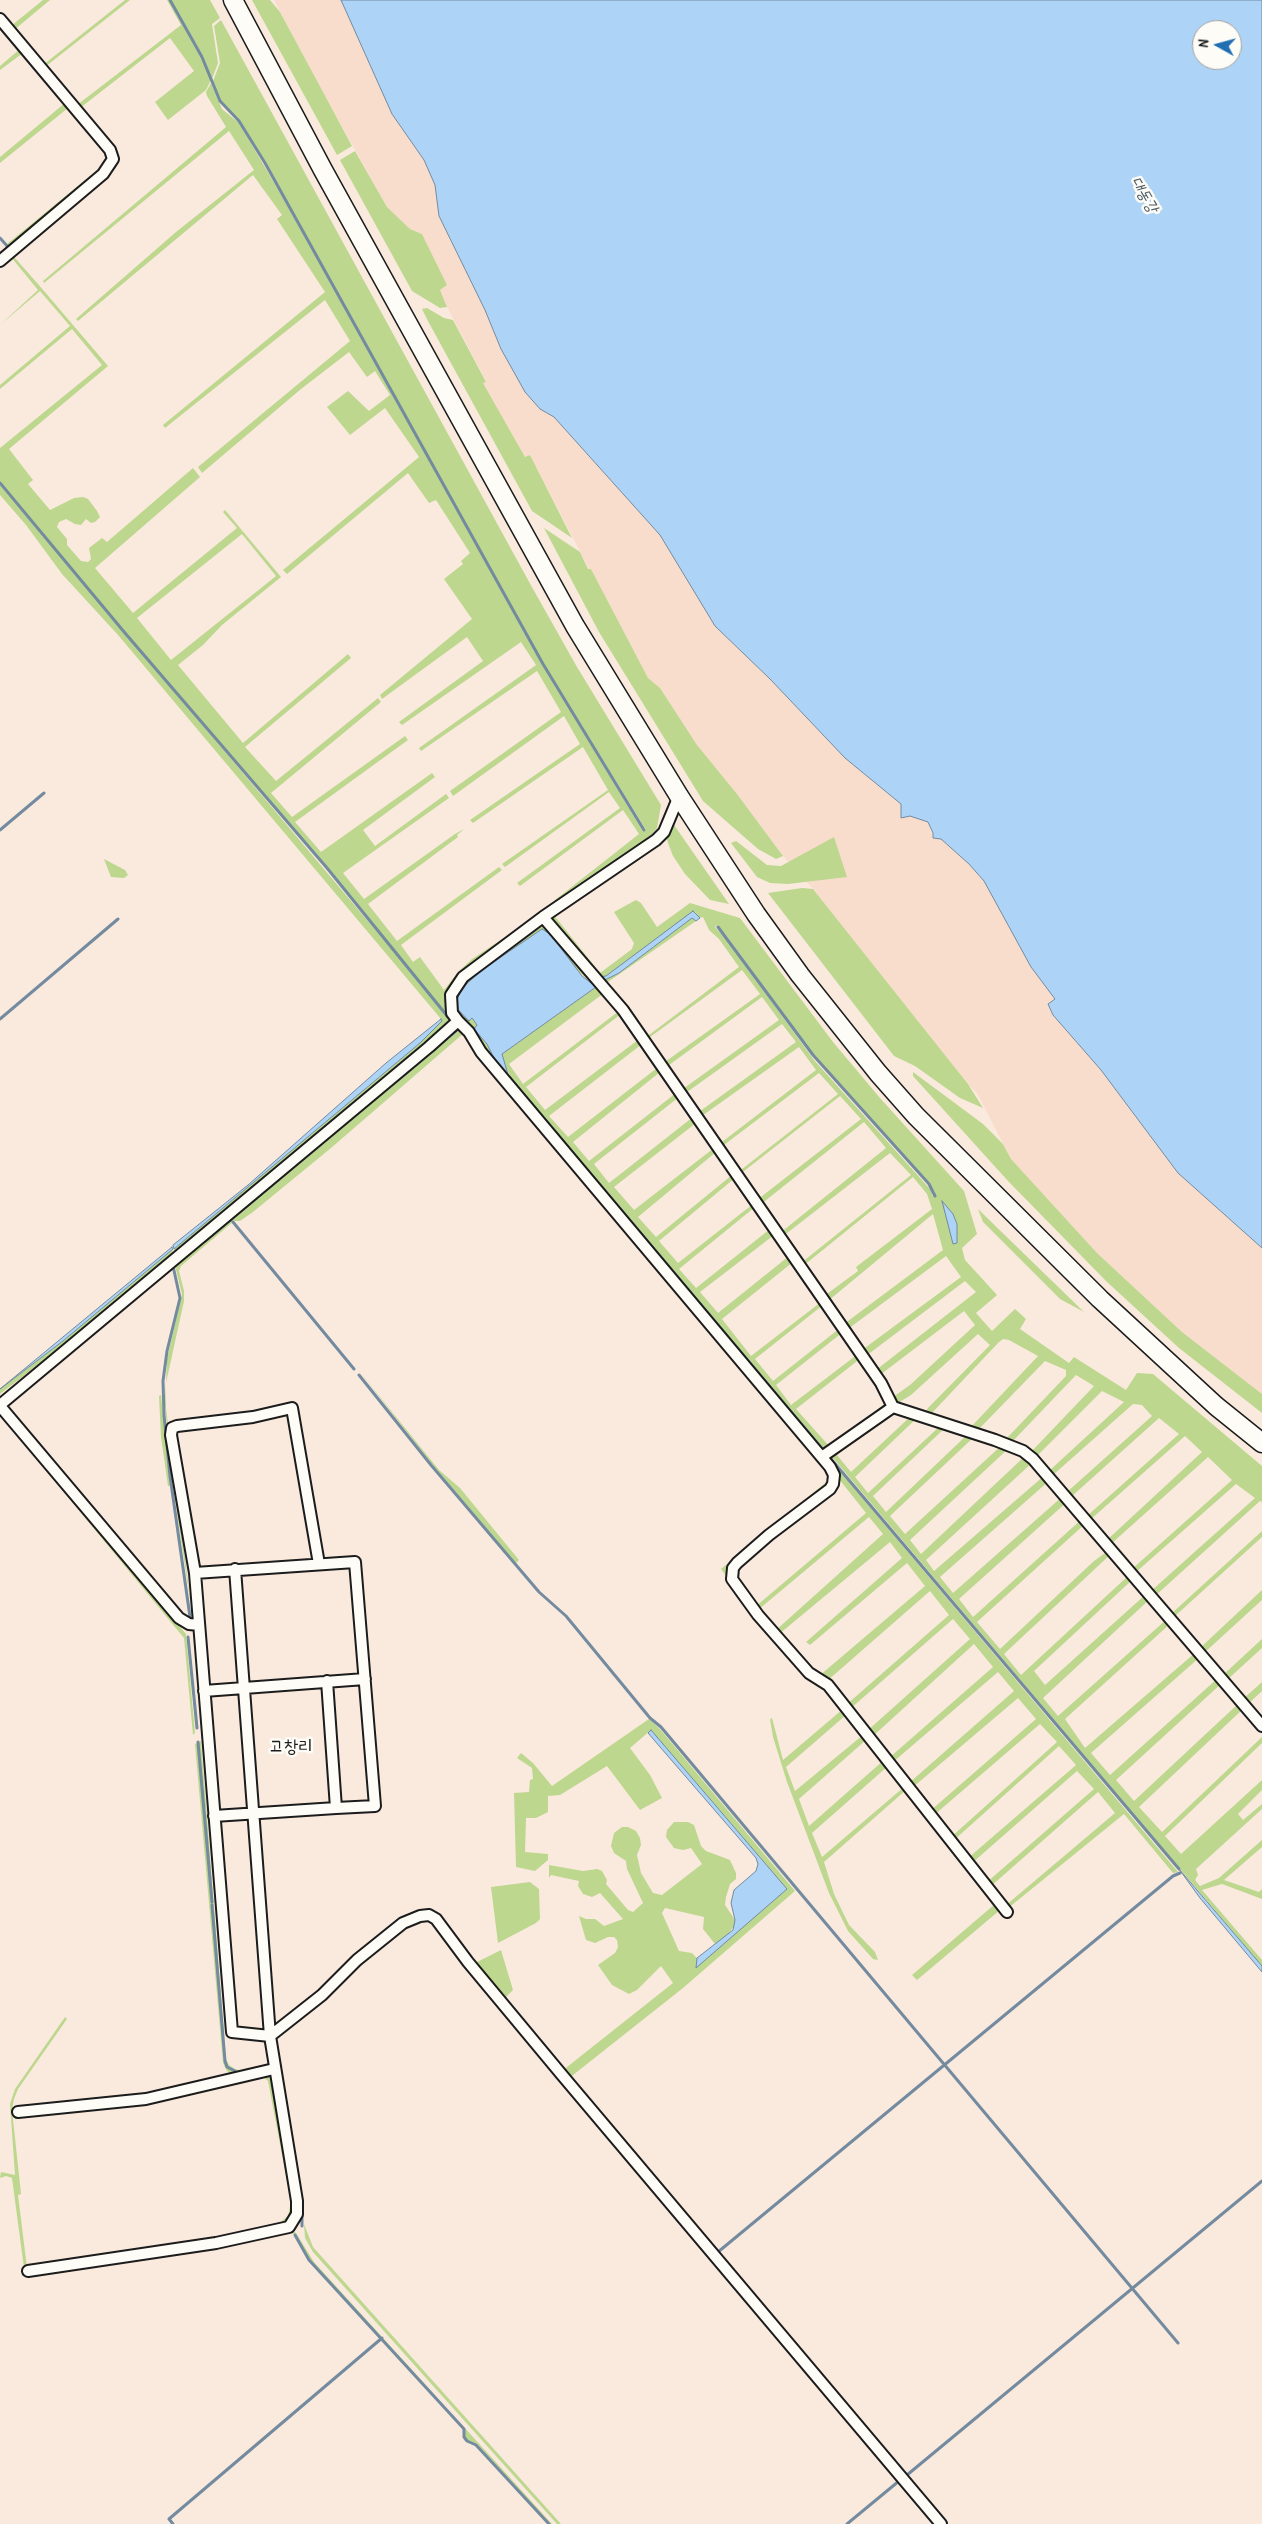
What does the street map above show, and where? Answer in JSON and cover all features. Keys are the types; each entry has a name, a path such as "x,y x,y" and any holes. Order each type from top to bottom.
{"highway":[{"path":"233,0 323,170 571,618 678,796 756,914 800,975 878,1073 916,1116 1100,1299 1216,1406 1262,1443"}],"street":[{"path":"0,19 110,150 113,159 103,174 0,261"},
{"path":"678,796 664,832 656,840 543,917 462,977 451,995 450,1004 458,1021 481,1052 823,1456 834,1475 834,1484 769,1535 737,1563 733,1568 732,1579 758,1615 809,1672 828,1685 1007,1912"},
{"path":"543,917 622,1010 881,1383 893,1407 995,1440 1022,1451 1033,1459 1262,1726"},
{"path":"199,1625 189,1624 179,1618 0,1405 168,1263 355,1111 458,1021"},
{"path":"823,1456 893,1407"},
{"path":"319,1564 292,1408 253,1417 172,1428 171,1434 194,1573 232,2032 270,2036 322,1995 357,1960 403,1923 428,1915 436,1919 468,1962 562,2075 941,2524"},
{"path":"194,1573 355,1562 365,1679 375,1806 214,1816"},
{"path":"28,2271 216,2243 289,2227 297,2214 270,2036 235,1569"},
{"path":"204,1691 365,1679"},
{"path":"327,1682 336,1808"},
{"path":"18,2112 146,2099 274,2069"}],"shaded area":[{"path":"274,0 341,0 392,114 424,160 435,185 439,216 485,310 501,349 540,409 554,417 660,535 715,626 770,679 845,758 901,804 910,816 928,822 933,838 941,839 969,864 984,881 1031,967 1056,1000 1049,1004 1053,1015 1101,1070 1178,1173 1262,1248 1262,1394 1182,1332 1097,1253 1011,1159 977,1093 813,889 783,856 737,794 697,745 660,688 648,678 530,455 525,457 483,383 486,381 440,290 447,285 422,234 410,229 387,207 317,82"}],"green space":[{"path":"43,0 50,0 14,30 43,65 125,0 130,0 45,67 77,105 181,25 167,0 169,0 202,57 211,80 206,90 168,120 155,102 194,71 170,38 80,108 109,142 109,147 0,17 0,13 11,26"},
{"path":"171,0 210,0 220,18 212,24 218,63 212,79 203,56"},
{"path":"252,0 270,0 280,12 352,146 337,155"},
{"path":"221,20 533,589 577,667 661,805 657,828 646,841 544,911 541,911 639,834 623,810 520,886 517,883 620,808 609,792 505,867 502,864 608,790 583,747 473,823 470,820 580,744 564,716 453,796 450,791 561,712 537,671 421,751 419,748 536,665 521,642 402,725 399,722 483,661 467,637 382,699 380,695 472,619 444,579 463,564 461,561 470,553 436,500 429,503 408,473 287,574 283,570 419,457 385,408 350,435 327,407 348,391 369,411 390,395 375,371 367,377 349,352 301,389 202,473 198,467 350,341 325,300 165,428 163,425 325,292 277,219 282,215 253,175 78,321 76,319 176,232 254,170 229,131 44,283 43,281 226,127 207,96 206,92 211,83 222,109 239,123 279,191 543,665 643,831 646,830 544,664 266,163 240,121 220,101 213,81 220,63 214,26"},
{"path":"20,49 102,144 108,158 107,165 11,248 7,244 101,167 106,157 68,108 0,163 0,157 65,103 23,53 0,70 0,66"},
{"path":"355,151 387,207 410,229 422,234 447,285 440,290 447,307 440,308 412,291 340,160"},
{"path":"11,257 15,258 108,366 9,449 33,480 28,484 50,510 74,498 83,497 88,499 97,511 100,517 95,522 91,523 86,519 81,525 66,519 59,522 57,527 67,539 67,545 81,561 88,562 91,559 89,548 102,538 107,542 193,468 200,477 95,568 133,613 237,528 223,512 225,510 281,577 222,625 203,645 178,665 243,743 348,654 351,658 245,747 276,781 378,698 381,702 271,793 292,817 405,736 408,740 295,822 321,852 432,773 435,777 363,830 375,846 446,794 449,798 343,873 364,899 464,829 457,835 458,837 368,904 397,941 499,867 502,870 401,945 413,962 420,957 444,990 459,971 472,959 522,926 523,928 456,980 451,1018 442,1030 175,1253 174,1249 420,1043 441,1019 118,635 62,574 26,525 0,495 0,485 448,1016 328,868 125,633 0,482 0,448 102,365 72,329 0,389 0,385 70,326 40,291 0,325 38,290","holes":["242,534 276,576 171,660 137,618"]},
{"path":"427,308 444,318 453,320 486,382 483,383 525,457 530,455 572,538 532,511 429,323 422,309"},
{"path":"544,528 580,552 588,569 591,569 648,678 660,688 697,745 737,794 783,856 776,859 758,849 703,801 599,632"},
{"path":"672,822 729,904 710,900 685,874 673,856 668,843 666,834"},
{"path":"834,837 847,877 788,884 770,883 757,877 731,843 736,841 767,865 781,866"},
{"path":"104,859 125,870 128,875 124,878 111,877"},
{"path":"802,888 813,889 968,1084 983,1108 960,1098 915,1066 894,1056 768,893"},
{"path":"636,900 641,903 657,927 690,903 740,918 833,1042 880,1098 964,1191 977,1234 962,1248 965,1260 997,1295 976,1313 992,1331 1015,1309 1026,1319 1020,1329 1069,1363 1074,1357 1126,1390 1137,1373 1153,1374 1262,1466 1262,1502 1260,1501 1155,1596 1151,1591 1255,1498 1236,1484 1135,1573 1132,1569 1232,1480 1208,1457 1111,1544 1107,1540 1202,1452 1185,1436 1090,1520 1087,1516 1179,1434 1159,1418 1071,1497 1067,1492 1152,1416 1142,1405 1133,1404 1053,1475 1049,1471 1124,1402 1102,1391 1036,1457 1031,1452 1094,1386 1076,1375 1012,1442 1006,1439 1066,1376 1066,1370 1045,1361 978,1430 970,1428 1038,1356 1009,1340 1003,1339 999,1342 930,1415 925,1413 928,1408 990,1345 978,1334 911,1395 898,1403 893,1397 910,1385 975,1325 964,1311 880,1375 876,1370 976,1292 965,1281 866,1356 862,1350 961,1277 946,1256 848,1329 844,1324 943,1250 933,1214 828,1301 824,1296 858,1271 856,1267 932,1209 927,1194 913,1177 803,1266 801,1263 911,1175 890,1153 782,1237 780,1233 886,1148 864,1122 760,1205 757,1200 861,1119 840,1096 739,1175 737,1173 838,1094 819,1073 720,1148 718,1145 816,1070 799,1047 699,1118 696,1114 796,1042 782,1024 683,1095 680,1091 779,1020 762,997 665,1068 662,1064 760,994 742,970 646,1040 645,1038 739,967 719,939 709,930 703,917 700,918 695,912 606,976 599,977 549,919 553,914 600,973 632,949 634,943 614,912","holes":["717,925 814,1055 929,1184 935,1192 933,1197 931,1190 814,1060 726,939 715,927"]},
{"path":"692,918 696,921 605,984 603,981 619,973"},
{"path":"542,923 604,993 509,1064 523,1084 619,1011 621,1014 526,1087 545,1110 638,1040 642,1044 549,1116 568,1137 657,1068 660,1072 573,1142 589,1161 676,1093 679,1097 594,1164 609,1183 693,1117 696,1123 614,1187 634,1210 714,1148 716,1152 638,1217 656,1237 732,1175 735,1178 659,1241 678,1263 753,1204 755,1207 679,1269 696,1288 770,1229 774,1235 700,1292 718,1313 789,1256 793,1262 722,1319 751,1356 821,1302 823,1305 755,1359 773,1381 840,1328 843,1332 776,1385 791,1405 858,1354 861,1358 796,1409 830,1447 825,1450 516,1085 505,1067 502,1054 596,987 575,968 509,949 462,988 457,1000 452,1002 458,986"},
{"path":"456,1005 459,1012 469,1020 472,1018 477,1025 475,1029 487,1044 496,1062 823,1450 587,1175 455,1013"},
{"path":"460,1029 464,1033 331,1148 253,1212 240,1221 234,1221 181,1266 179,1271 184,1291 184,1301 166,1383 166,1408 192,1613 173,1485 165,1405 167,1359 182,1294 175,1266"},
{"path":"913,1072 983,1124 1003,1144 1011,1159 1097,1253 1182,1332 1262,1394 1262,1413 1179,1348 1106,1281 1008,1181 913,1076"},
{"path":"978,1209 1084,1312 1060,1299 983,1222"},
{"path":"173,1249 172,1256 60,1348 0,1394 0,1389 63,1341"},
{"path":"359,1371 439,1470 460,1488 519,1560 516,1563 432,1464"},
{"path":"161,1395 170,1486 168,1486 161,1437 159,1396"},
{"path":"888,1401 885,1406 853,1432 831,1446"},
{"path":"911,1416 917,1418 855,1477 868,1493 940,1426 946,1427 873,1496 886,1512 968,1434 975,1436 890,1516 905,1534 1002,1445 1009,1448 910,1540 921,1554 1025,1456 1033,1462 926,1560 934,1571 1045,1475 1050,1480 940,1577 953,1593 1063,1496 1068,1501 959,1599 973,1617 1083,1518 1086,1523 977,1622 1000,1649 1094,1561 1109,1550 1112,1553 1004,1654 1021,1675 1128,1576 1132,1580 1034,1671 1045,1685 1145,1595 1150,1599 1043,1698 1058,1716 1167,1619 1171,1623 1065,1719 1085,1748 1196,1652 1200,1657 1091,1753 1110,1775 1218,1678 1222,1683 1116,1780 1134,1801 1239,1703 1244,1708 1139,1807 1162,1832 1262,1737 1262,1743 1165,1836 1181,1854 1262,1780 1262,1790 1238,1814 1243,1820 1262,1804 1262,1809 1196,1869 1198,1875 1195,1880 1200,1886 1219,1878 1262,1840 1262,1847 1224,1880 1259,1892 1262,1889 1262,1899 1222,1884 1202,1890 1262,1960 1262,1966 833,1458 831,1461 1178,1872 1173,1873 1124,1814 1007,1909 1005,1906 1115,1813 1098,1792 990,1887 986,1883 1094,1789 1077,1771 971,1864 967,1859 1076,1765 1059,1746 953,1841 950,1838 1057,1742 1040,1724 933,1816 930,1811 1036,1719 1018,1698 912,1788 909,1783 1014,1691 998,1672 892,1763 889,1758 993,1667 974,1644 872,1737 867,1731 970,1639 953,1619 850,1709 846,1705 949,1615 930,1591 827,1681 819,1676 925,1586 907,1563 810,1645 806,1642 902,1558 890,1542 778,1635 775,1631 883,1534 869,1517 758,1610 755,1607 866,1513 835,1474 828,1458 869,1428 837,1455 851,1472"},
{"path":"2,1417 186,1634 195,1733 193,1735 184,1638"},
{"path":"830,1479 829,1483 732,1566 727,1577 721,1569"},
{"path":"1262,1531 1262,1537 1174,1617 1171,1614"},
{"path":"1262,1590 1262,1600 1204,1653 1200,1648"},
{"path":"1262,1639 1262,1648 1227,1680 1223,1675"},
{"path":"1262,1682 1262,1691 1248,1704 1243,1699"},
{"path":"843,1709 846,1715 786,1767 795,1791 863,1735 866,1740 799,1799 809,1826 884,1760 888,1766 812,1833 822,1857 904,1787 906,1790 824,1862 834,1894 849,1925 875,1952 878,1960 873,1959 848,1931 829,1893 787,1782 773,1737 770,1719 772,1718 783,1760"},
{"path":"649,1719 660,1729 795,1891 683,1988 568,2079 562,2071 673,1983 661,1966 637,1990 629,1994 612,1985 598,1965 615,1953 618,1947 617,1940 614,1937 608,1937 595,1943 586,1940 579,1916 586,1919 595,1919 604,1926 623,1919 600,1893 592,1897 583,1894 578,1886 579,1881 551,1875 549,1878 549,1865 583,1871 597,1869 602,1871 607,1880 606,1884 628,1910 633,1912 643,1903 627,1869 626,1861 614,1853 611,1846 614,1833 622,1827 628,1827 636,1831 641,1845 637,1855 641,1873 653,1893 662,1895 702,1864 691,1848 683,1850 674,1848 666,1837 667,1830 674,1822 688,1822 694,1825 701,1846 706,1851 730,1860 736,1873 736,1879 730,1884 725,1905 735,1920 735,1925 725,1938 715,1944 703,1929 704,1917 665,1908 662,1913 679,1951 692,1953 697,1958 697,1963 787,1889 651,1730 630,1748 650,1775 662,1798 640,1810 607,1766 560,1795 548,1796 548,1812 536,1818 526,1818 525,1852 548,1854 548,1860 535,1871 516,1867 514,1793 529,1792 530,1780 533,1779 532,1768 517,1758 521,1753 533,1763 552,1786"},
{"path":"201,1741 226,2059 229,2065 235,2069 253,2073 235,2077 227,2071 223,2063 195,1744"},
{"path":"530,1882 539,1889 540,1919 498,1943 491,1887"},
{"path":"995,1904 1000,1910 917,1980 912,1975"},
{"path":"501,1950 513,1990 503,2000 473,1964"},
{"path":"65,2017 67,2019 18,2089 12,2110 21,2194 18,2195 27,2268 24,2268 12,2178 6,2176 0,2178 1,2172 15,2175 10,2104 15,2089"},
{"path":"272,2075 294,2209 286,2223 273,2228 288,2216 291,2202 268,2081 263,2077"},
{"path":"304,2224 313,2247 561,2524 557,2524 313,2252 305,2238"},
{"path":"292,2230 296,2233 314,2262 552,2524 477,2444 468,2441 465,2437 464,2429 310,2260 293,2233 288,2232 80,2265 76,2269 76,2265"}],"water":[{"name":"대동강","path":"341,0 1262,0 1262,1248 1178,1173 1101,1070 1053,1015 1048,1004 1055,999 1031,967 984,881 969,864 941,839 933,838 928,822 910,816 901,818 901,804 845,758 770,679 715,626 660,535 554,417 540,409 525,392 501,349 485,310 439,216 435,185 424,160 392,114"},
{"path":"693,911 700,918 696,921 692,918 619,973 603,981 599,977 606,976"},
{"path":"542,929 550,934 582,976 596,987 502,1054 509,1078 496,1062 487,1044 474,1029 477,1025 472,1018 469,1021 451,1002 457,1000 462,988 482,970"},
{"path":"441,1019 442,1021 420,1043 174,1249 173,1245 248,1185 386,1063"},
{"path":"942,1201 953,1214 957,1224 957,1243 953,1244"},
{"path":"172,1247 173,1249 63,1341 0,1389"},
{"path":"651,1730 787,1889 696,1968 697,1958 733,1930 735,1920 731,1903 734,1890 756,1871 758,1864 756,1858 648,1733"},
{"path":"1179,1869 1262,1966 1262,1972 1200,1898"}],"waterway":[{"path":"170,0 202,57 220,101 239,121 265,163 543,664 644,830"},
{"path":"0,238 8,247"},
{"path":"0,483 125,633 327,868 448,1017"},
{"path":"0,830 44,793"},
{"path":"0,1019 118,919"},
{"path":"718,927 813,1055 929,1184 935,1196"},
{"path":"205,1241 458,1029"},
{"path":"509,1077 824,1451"},
{"path":"233,1222 354,1369"},
{"path":"175,1265 173,1266 180,1298 167,1351 163,1381 164,1415 170,1476 190,1617"},
{"path":"359,1375 431,1465 539,1592 566,1616 650,1718 661,1727 1178,2343"},
{"path":"831,1459 1179,1869"},
{"path":"188,1637 197,1728"},
{"path":"198,1742 212,1902"},
{"path":"718,2252 1173,1876 1180,1873"},
{"path":"212,1905 225,2061 227,2067 235,2071"},
{"path":"907,2475 1262,2181"},
{"path":"302,2207 302,2226"},
{"path":"295,2235 309,2260 464,2429 464,2437 467,2441 476,2445 549,2524"},
{"path":"173,2524 169,2519 382,2338"},
{"path":"847,2524 899,2481"}],"district":[{"name":"고창리","path":"291,1747"}]}
